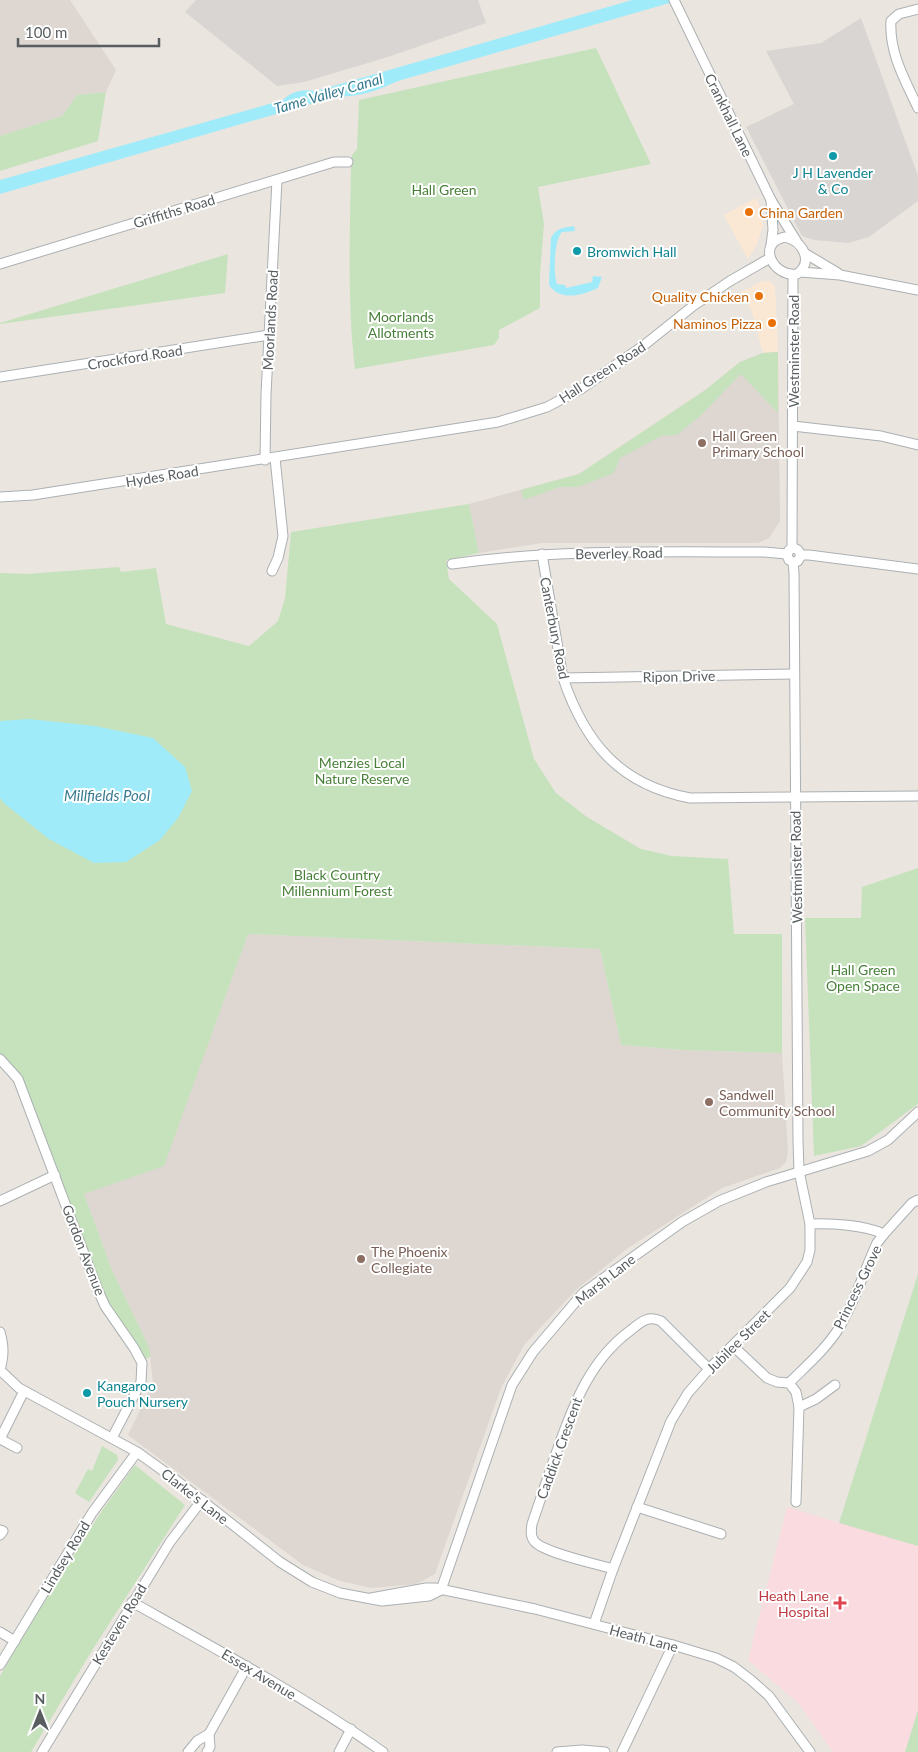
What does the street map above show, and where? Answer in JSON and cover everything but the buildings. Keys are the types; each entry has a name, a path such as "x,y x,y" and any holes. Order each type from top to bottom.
{"street":[{"name":"Crankhall Lane","path":"674,0 771,200 797,242"},
{"path":"918,9 899,14 891,21 890,32 898,65 918,108"},
{"name":"Griffiths Road","path":"0,264 334,162 348,162"},
{"name":"Moorlands Road","path":"265,460 277,180"},
{"name":"Crankhall Lane","path":"771,200 773,230 771,245"},
{"path":"840,275 806,254 797,242 785,238 771,245 770,258 780,270 796,273 840,275 918,290"},
{"path":"796,273 806,262 806,254"},
{"name":"Hall Green Road","path":"323,450 498,422 547,407 581,388 643,346 693,306 730,281 770,258"},
{"name":"Westminster Road","path":"796,273 791,555 799,1171"},
{"name":"Crockford Road","path":"0,377 269,335"},
{"path":"793,426 881,436 918,445"},
{"name":"Hydes Road","path":"0,497 32,495 323,450"},
{"path":"272,570 278,558 283,536 275,458"},
{"path":"791,555 798,550 801,555 809,554 918,569"},
{"name":"Beverley Road","path":"452,564 542,554 777,552 791,555"},
{"name":"Canterbury Road","path":"542,554 563,678 573,705 600,750 625,772 646,786 690,798 918,796"},
{"name":"Ripon Drive","path":"563,678 794,674"},
{"name":"Gordon Avenue","path":"0,1059 18,1079 105,1306 142,1363 141,1382 112,1438"},
{"name":"Marsh Lane","path":"441,1590 512,1385 533,1352 569,1308 590,1288 682,1222 718,1202 766,1182 854,1156 874,1148 888,1140 918,1112"},
{"name":"Jubilee Street","path":"594,1624 670,1421 688,1393 708,1369 790,1288 807,1262 810,1250 810,1224 799,1171"},
{"path":"0,1201 55,1175"},
{"name":"Princess Grove","path":"789,1383 816,1357 838,1330 850,1308 877,1243 912,1203 918,1200"},
{"name":"Princess Grove","path":"810,1224 874,1229 884,1234"},
{"name":"Caddick Crescent","path":"613,1569 548,1549 535,1542 532,1536 532,1524 571,1412 580,1392 598,1362 624,1334 644,1320 654,1318 661,1321 708,1369"},
{"path":"0,1332 4,1345 4,1355 0,1370"},
{"path":"733,1346 766,1378 789,1383 796,1392 799,1407 796,1502"},
{"name":"Clarke's Lane","path":"0,1370 22,1389 137,1452 294,1572 324,1587 340,1593 370,1598 426,1588 441,1590"},
{"path":"799,1407 816,1400 835,1385"},
{"path":"17,1448 0,1439 22,1389"},
{"name":"Lindsey Road","path":"0,1666 87,1521 137,1452"},
{"name":"Kesteven Road","path":"42,1752 170,1542 202,1500"},
{"path":"637,1507 721,1534"},
{"path":"0,1530 3,1531 0,1535"},
{"name":"Heath Lane","path":"441,1590 535,1609 716,1658 734,1667 769,1696 810,1752"},
{"name":"Essex Avenue","path":"132,1602 247,1666 351,1729 383,1752"},
{"path":"0,1632 14,1641"},
{"path":"622,1752 673,1645"},
{"path":"188,1752 197,1741 209,1734 247,1666"},
{"path":"339,1752 351,1729"},
{"path":"207,1752 210,1747 209,1734"},
{"path":"557,1752 582,1750 604,1752"}],"shaded area":[{"path":"0,0 70,0 116,70 106,92 77,95 62,116 0,136"},
{"path":"196,0 478,0 486,23 388,57 304,82 277,86 185,12"},
{"path":"861,18 918,176 918,201 869,237 848,243 814,240 802,236 746,127 794,104 766,51 821,43"},
{"path":"756,198 763,214 763,226 757,244 748,259 724,215"},
{"path":"763,281 770,281 775,286 778,352 763,353 752,312 741,292"},
{"name":"Hall Green Primary School","path":"778,352 780,521 769,538 758,543 542,543 479,553 469,504 579,474 704,391 740,362 763,353"},
{"name":"The Phoenix Collegiate","path":"248,934 600,949 621,1045 682,1050 782,1053 788,1152 786,1162 780,1168 722,1188 628,1248 577,1289 524,1345 501,1388 435,1574 416,1584 371,1588 340,1581 303,1565 128,1435 153,1383 149,1347 112,1270 84,1194 164,1165"},
{"name":"Heath Lane Hospital","path":"787,1507 918,1546 918,1710 905,1752 833,1752 799,1704 748,1660"}],"green space":[{"name":"Hall Green","path":"596,48 651,164 538,187 544,224 540,274 540,308 499,330 499,338 494,345 355,369 350,292 350,215 351,163 352,155 357,149 359,100"},
{"path":"106,92 98,141 0,171 0,136 62,116 77,95"},
{"path":"228,254 225,293 0,324 0,323"},
{"path":"778,352 778,413 741,374 700,416 677,435 661,436 620,458 614,473 578,487 560,487 524,500 521,490 579,474 704,391 740,362 763,353"},
{"name":"Menzies Local Nature Reserve","path":"469,504 479,553 446,560 449,579 497,624 534,759 556,793 587,817 641,849 672,856 728,859 734,934 782,934 782,1053 682,1050 621,1045 600,949 248,934 164,1166 84,1194 112,1270 149,1347 151,1357 141,1360 105,1306 18,1079 0,1059 0,573 28,574 119,567 121,572 156,568 166,624 249,646 278,621 285,598 291,532"},
{"name":"Hall Green Open Space","path":"918,868 918,1104 861,1146 814,1156 805,918 861,918 862,887"},
{"path":"918,1274 918,1546 839,1523"},
{"path":"102,1446 117,1455 118,1460 89,1502 75,1493 88,1469 92,1471"},
{"path":"135,1465 185,1505 91,1652 31,1752 0,1752 0,1676 101,1512"},
{"path":"918,1710 918,1752 905,1752"}],"water":[{"name":"Tame Valley Canal","path":"632,0 680,0 398,81 368,93 335,97 0,194 0,180 283,100 298,91 316,91"},
{"path":"574,226 575,231 562,232 557,242 555,265 557,284 565,285 566,288 592,282 593,276 602,277 598,288 572,296 559,294 549,285 551,238 558,230"},
{"name":"Millfields Pool","path":"29,719 95,726 153,738 185,767 192,791 178,818 160,840 126,862 94,863 49,839 0,798 0,721"}],"place":[{"name":"J H Lavender & Co","path":"833,156"},
{"name":"China Garden","path":"749,212"},
{"name":"Bromwich Hall","path":"577,251"},
{"name":"Quality Chicken","path":"759,296"},
{"name":"Naminos Pizza","path":"772,323"},
{"name":"Hall Green Primary School","path":"702,443"},
{"name":"Sandwell Community School","path":"709,1102"},
{"name":"The Phoenix Collegiate","path":"361,1259"},
{"name":"Kangaroo Pouch Nursery","path":"87,1393"},
{"name":"Heath Lane Hospital","path":"840,1603"}],"park label":[{"name":"Moorlands Allotments","path":"401,324"},
{"name":"Black Country Millennium Forest","path":"337,882"}]}
